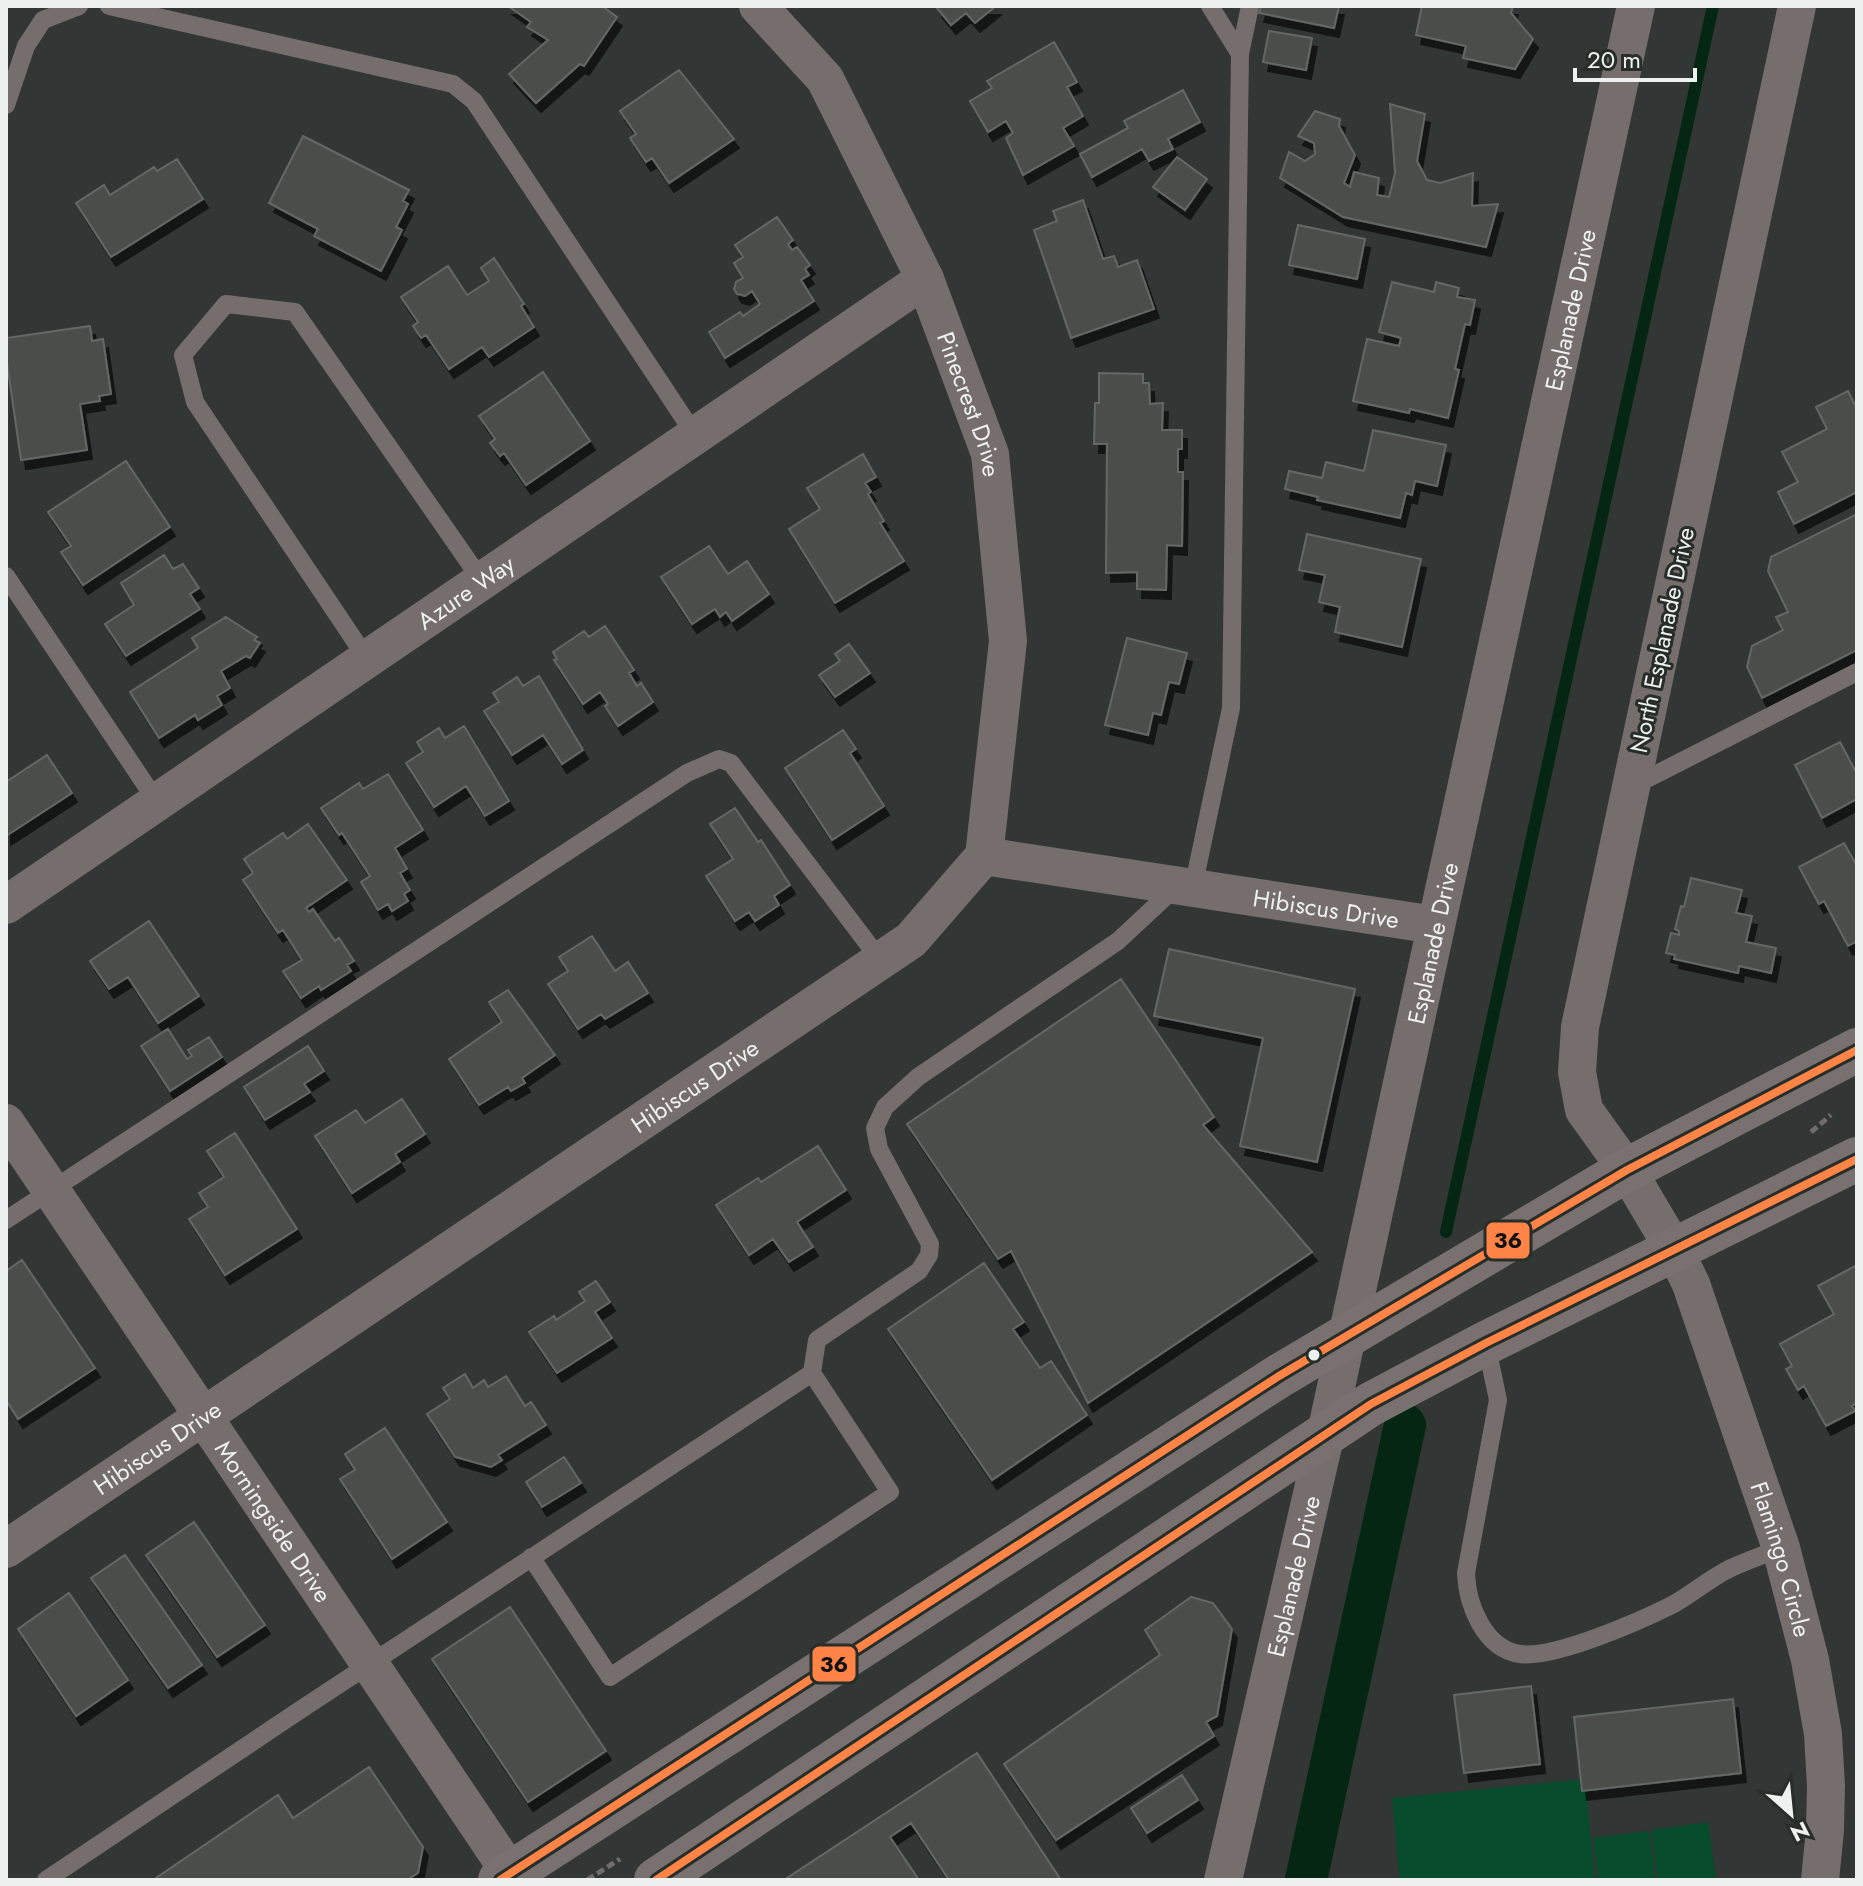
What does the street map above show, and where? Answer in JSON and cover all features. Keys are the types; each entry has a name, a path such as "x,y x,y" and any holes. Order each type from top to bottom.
{"street":[{"name":"Pinecrest Drive","path":"758,6 825,79 925,279 990,454 1008,641 984,856"},
{"name":"Esplanade Drive","path":"1223,1880 1326,1433 1636,6"},
{"name":"North Esplanade Drive","path":"1675,1251 1627,1170 1584,1110 1577,1072 1580,1027 1797,6"},
{"name":"Azure Way","path":"6,905 925,279"},
{"name":"Hibiscus Drive","path":"6,1549 911,940 984,856 1435,925"},
{"path":"508,1878 1346,1335 1627,1170 1857,1050"},
{"name":"Morningside Drive","path":"6,1123 369,1663 508,1878"},
{"path":"656,1880 1326,1433 1398,1389 1857,1159"},
{"name":"Flamingo Circle","path":"1675,1251 1698,1302 1781,1548 1810,1660 1823,1734 1841,1803 1820,1880"}],"lane":[{"path":"6,105 26,46 43,20 79,6"},
{"path":"109,6 453,84 474,101 695,435"},
{"path":"1210,6 1240,54"},
{"path":"531,1557 610,1677 890,1492 812,1373 817,1340 919,1271 929,1255 930,1244 879,1149 875,1128 885,1107 918,1077 1118,941 1186,886 1231,708 1240,54 1250,6"},
{"path":"367,659 195,402 183,355 226,304 295,312 482,581"},
{"path":"6,576 157,802"},
{"path":"1631,787 1857,672"},
{"path":"6,1220 687,773 719,759 731,763 881,961"},
{"path":"1486,1343 1498,1400 1466,1573 1467,1593 1481,1625 1492,1640 1505,1650 1520,1654 1539,1653 1613,1630 1673,1604 1728,1569 1781,1548"},
{"path":"46,1880 369,1663 812,1373"}],"green space":[{"path":"1585,1779 1595,1880 1400,1880 1392,1798"},
{"path":"1708,1822 1716,1880 1658,1880 1651,1830"},
{"path":"1649,1831 1656,1880 1598,1880 1593,1838"}],"building":[{"path":"508,6 602,6 617,17 584,66 580,64 536,103 509,74 548,40 527,27 531,22"},
{"path":"996,6 975,23 966,13 951,25 937,8"},
{"path":"1261,6 1339,6 1334,28 1259,13"},
{"path":"1422,6 1513,6 1511,13 1533,39 1515,69 1463,58 1466,46 1416,35"},
{"path":"1269,31 1312,38 1306,70 1263,62"},
{"path":"1054,42 1077,82 1067,87 1083,116 1063,128 1074,146 1023,175 1006,138 1013,133 1006,121 988,132 970,101 992,88 987,81"},
{"path":"679,70 734,139 669,183 652,158 646,162 630,138 636,134 620,111"},
{"path":"1183,90 1200,122 1168,139 1173,149 1149,161 1142,149 1092,177 1080,154 1128,128 1124,121"},
{"path":"1390,104 1425,114 1417,161 1427,180 1440,183 1473,173 1472,206 1498,204 1486,247 1343,217 1280,178 1289,152 1305,161 1315,154 1314,143 1298,136 1315,111 1340,119 1339,126 1355,155 1344,183 1350,187 1354,172 1379,178 1377,195 1389,197 1395,173"},
{"path":"303,136 409,190 403,201 408,204 396,227 402,230 381,271 314,236 318,229 269,203"},
{"path":"1177,157 1207,179 1185,210 1153,187"},
{"path":"177,159 203,199 111,257 76,203 104,185 110,195 154,167 157,171"},
{"path":"1083,200 1103,259 1114,256 1118,267 1137,260 1154,309 1071,338 1034,230 1057,221 1053,211"},
{"path":"777,217 793,240 788,244 792,250 797,247 810,265 805,269 809,275 801,280 814,301 725,358 709,332 740,312 743,316 760,304 752,291 745,296 737,294 734,289 736,282 743,278 734,263 743,257 735,245"},
{"path":"1298,225 1365,239 1357,279 1289,265"},
{"path":"494,258 524,304 521,306 534,327 489,357 482,347 449,369 426,335 421,338 413,326 418,322 401,297 448,266 467,295 489,281 481,268"},
{"path":"1392,282 1434,292 1436,282 1459,288 1457,297 1475,300 1470,325 1465,324 1448,418 1353,401 1367,339 1399,346 1401,338 1379,332"},
{"path":"90,326 92,341 103,339 111,394 99,396 100,401 80,404 87,450 21,460 6,338"},
{"path":"543,372 590,441 526,485 504,453 500,456 490,443 495,439 479,416"},
{"path":"1099,373 1143,374 1143,383 1149,383 1150,404 1163,403 1162,430 1182,430 1178,472 1183,472 1182,546 1167,545 1166,590 1137,589 1137,572 1106,573 1107,444 1094,444"},
{"path":"1848,391 1857,409 1857,492 1794,524 1778,492 1798,482 1782,452 1827,429 1816,407"},
{"path":"1373,430 1446,445 1437,486 1415,481 1412,495 1406,493 1400,518 1317,500 1318,497 1285,489 1289,471 1322,478 1326,462 1364,471"},
{"path":"863,454 876,477 865,483 871,492 868,494 884,521 880,523 904,561 835,603 789,529 820,509 807,488"},
{"path":"126,461 170,527 83,585 61,552 71,546 48,512"},
{"path":"1857,514 1857,650 1762,698 1747,667 1752,646 1783,630 1776,617 1788,612 1768,571 1771,557"},
{"path":"1307,534 1421,559 1402,647 1335,632 1340,607 1319,602 1325,575 1299,570"},
{"path":"709,546 728,574 747,561 769,594 732,621 726,612 720,617 715,609 692,624 661,577"},
{"path":"164,555 173,569 183,564 199,588 190,594 200,609 126,656 105,624 134,605 121,583"},
{"path":"226,617 257,637 254,640 260,643 250,658 246,656 221,671 230,688 217,696 222,705 198,720 195,715 159,738 130,692 198,648 192,638"},
{"path":"605,626 634,670 629,673 637,686 641,683 653,702 618,726 600,692 583,704 554,660 557,659 553,652 584,631 589,637"},
{"path":"1127,638 1187,653 1179,684 1169,682 1161,715 1153,713 1148,735 1105,725"},
{"path":"849,644 870,673 835,697 819,675 840,661 835,654"},
{"path":"539,676 583,750 562,764 543,735 512,755 484,711 499,702 493,693 517,677 523,686"},
{"path":"464,726 509,801 485,816 466,786 434,807 406,763 423,752 417,742 439,728 445,738"},
{"path":"843,730 856,749 850,753 884,806 832,840 785,768"},
{"path":"1840,742 1857,774 1857,799 1822,818 1795,765"},
{"path":"47,755 72,793 6,836 6,782"},
{"path":"388,774 423,830 395,848 407,869 400,873 410,890 404,894 408,901 392,911 388,904 378,910 361,882 370,876 342,833 339,835 321,808 359,783 363,789"},
{"path":"735,808 758,842 761,840 790,885 774,896 779,905 755,921 749,912 735,921 706,876 733,859 710,824"},
{"path":"308,824 347,880 306,908 309,912 313,909 335,941 339,938 354,961 347,965 351,971 321,990 319,986 301,998 283,971 302,960 283,930 278,933 243,880 253,873 244,859 283,833 287,839"},
{"path":"1844,843 1857,866 1857,941 1848,946 1824,901 1819,904 1799,867"},
{"path":"1691,878 1742,890 1736,913 1752,916 1746,942 1776,948 1771,973 1739,966 1738,973 1674,959 1675,955 1666,953 1671,933 1679,935 1675,929"},
{"path":"149,921 199,996 158,1023 128,977 109,989 90,961"},
{"path":"592,936 615,971 628,962 648,993 605,1019 601,1014 578,1029 548,984 568,971 559,957"},
{"path":"1169,949 1355,989 1317,1162 1240,1146 1263,1038 1154,1016"},
{"path":"1121,979 1214,1117 1203,1125 1312,1252 1088,1403 1011,1251 998,1259 907,1124"},
{"path":"508,990 555,1055 522,1078 525,1083 511,1091 508,1087 479,1105 449,1059 502,1022 489,1002"},
{"path":"168,1029 187,1059 192,1056 188,1050 209,1037 222,1057 170,1091 141,1046"},
{"path":"308,1046 324,1071 304,1084 310,1092 265,1120 244,1087"},
{"path":"402,1099 425,1134 395,1154 400,1162 352,1193 315,1136 356,1110 365,1123"},
{"path":"235,1133 297,1229 225,1275 189,1219 208,1207 199,1193 224,1177 207,1151"},
{"path":"818,1146 846,1190 797,1222 813,1247 789,1262 773,1239 749,1255 716,1205 758,1178 761,1182"},
{"path":"22,1260 95,1368 18,1419 6,1400 6,1271"},
{"path":"984,1263 1024,1322 1013,1329 1040,1368 1051,1361 1087,1415 992,1480 888,1329"},
{"path":"1857,1265 1857,1403 1852,1406 1855,1411 1826,1426 1804,1386 1798,1390 1786,1369 1792,1366 1780,1344 1834,1314 1818,1286"},
{"path":"596,1281 610,1302 595,1312 612,1338 557,1373 529,1332 554,1316 556,1320 585,1301 579,1292"},
{"path":"465,1374 473,1388 484,1380 488,1387 506,1376 525,1406 531,1402 546,1425 498,1455 502,1460 491,1467 455,1457 427,1414 450,1399 443,1388"},
{"path":"385,1428 447,1522 392,1559 340,1479 355,1470 345,1454"},
{"path":"564,1457 581,1483 542,1507 526,1482"},
{"path":"194,1522 265,1625 217,1657 146,1555"},
{"path":"125,1555 202,1665 168,1688 91,1578"},
{"path":"69,1593 128,1680 76,1716 18,1629"},
{"path":"1191,1597 1213,1603 1232,1629 1217,1716 1206,1722 1214,1736 1056,1840 1004,1764 1160,1655 1145,1630"},
{"path":"510,1607 606,1751 528,1802 432,1659"},
{"path":"1531,1686 1540,1764 1464,1773 1454,1695"},
{"path":"1733,1699 1741,1773 1582,1791 1574,1717"},
{"path":"977,1753 1061,1880 949,1880 911,1823 890,1837 919,1880 784,1880"},
{"path":"369,1767 423,1847 418,1873 407,1880 153,1880 278,1795 293,1818"},
{"path":"1182,1775 1198,1800 1147,1833 1131,1808"}],"waterway":[{"path":"1446,1232 1713,6"},
{"path":"1306,1880 1405,1425"}],"transit line":[{"name":"36","path":"500,1880 1279,1376 1627,1170 1857,1050"},
{"name":"36","path":"656,1880 1371,1404 1486,1343 1857,1159"}]}
